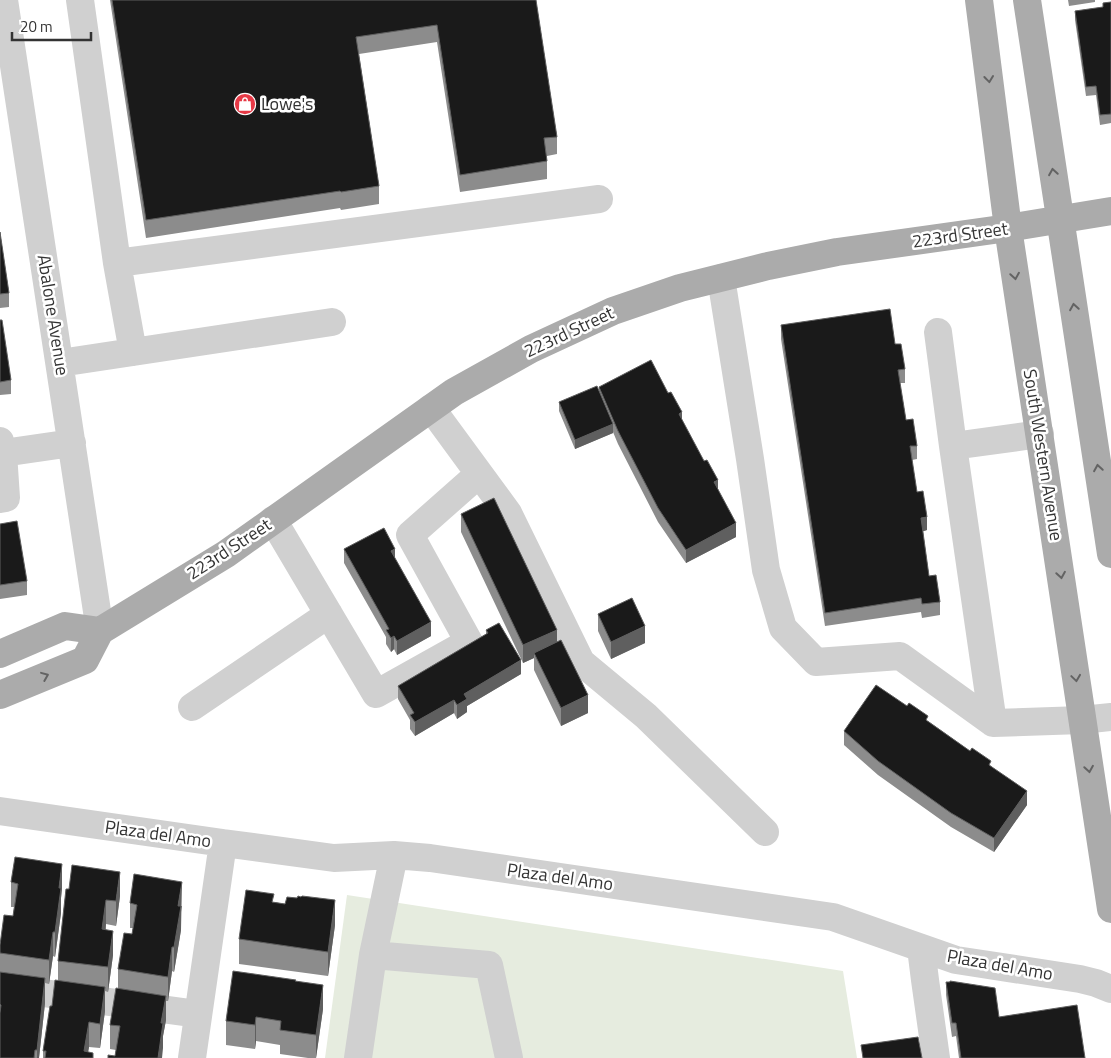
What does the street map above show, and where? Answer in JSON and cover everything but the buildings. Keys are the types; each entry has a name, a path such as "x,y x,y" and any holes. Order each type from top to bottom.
{"main road":[{"name":"South Western Avenue","path":"979,0 1008,228 1110,894"},
{"path":"1028,0 1111,554"},
{"name":"223rd Street","path":"100,631 226,554 454,392 531,349 605,315 680,288 768,266 837,252 1008,228 1111,211"},
{"path":"0,654 65,626 100,631 85,660 0,695"}],"street":[{"name":"Abalone Avenue","path":"4,0 100,631"},
{"path":"80,0 117,263 133,352"},
{"path":"117,263 599,199"},
{"path":"721,278 766,570 783,628 816,662 900,656 994,723 1082,720 1111,717"},
{"path":"60,362 332,322"},
{"path":"938,332 994,723"},
{"path":"431,408 508,513 581,662 646,716 765,832"},
{"path":"953,446 1040,434"},
{"path":"0,499 6,498 2,447 72,443"},
{"path":"273,520 376,694 470,642 410,535 479,474"},
{"path":"192,706 329,614"},
{"name":"Plaza del Amo","path":"0,811 334,858 394,855 440,860 833,917 956,960 1080,979 1111,989"},
{"path":"192,1058 223,843"},
{"path":"358,1058 373,955 394,855"},
{"path":"921,948 936,1058"},
{"path":"373,955 489,965 510,1058"},
{"path":"0,987 198,1014"}],"shaded area":[{"path":"347,895 843,971 857,1058 325,1058"}],"place":[{"name":"Lowe's","path":"245,104"}]}
